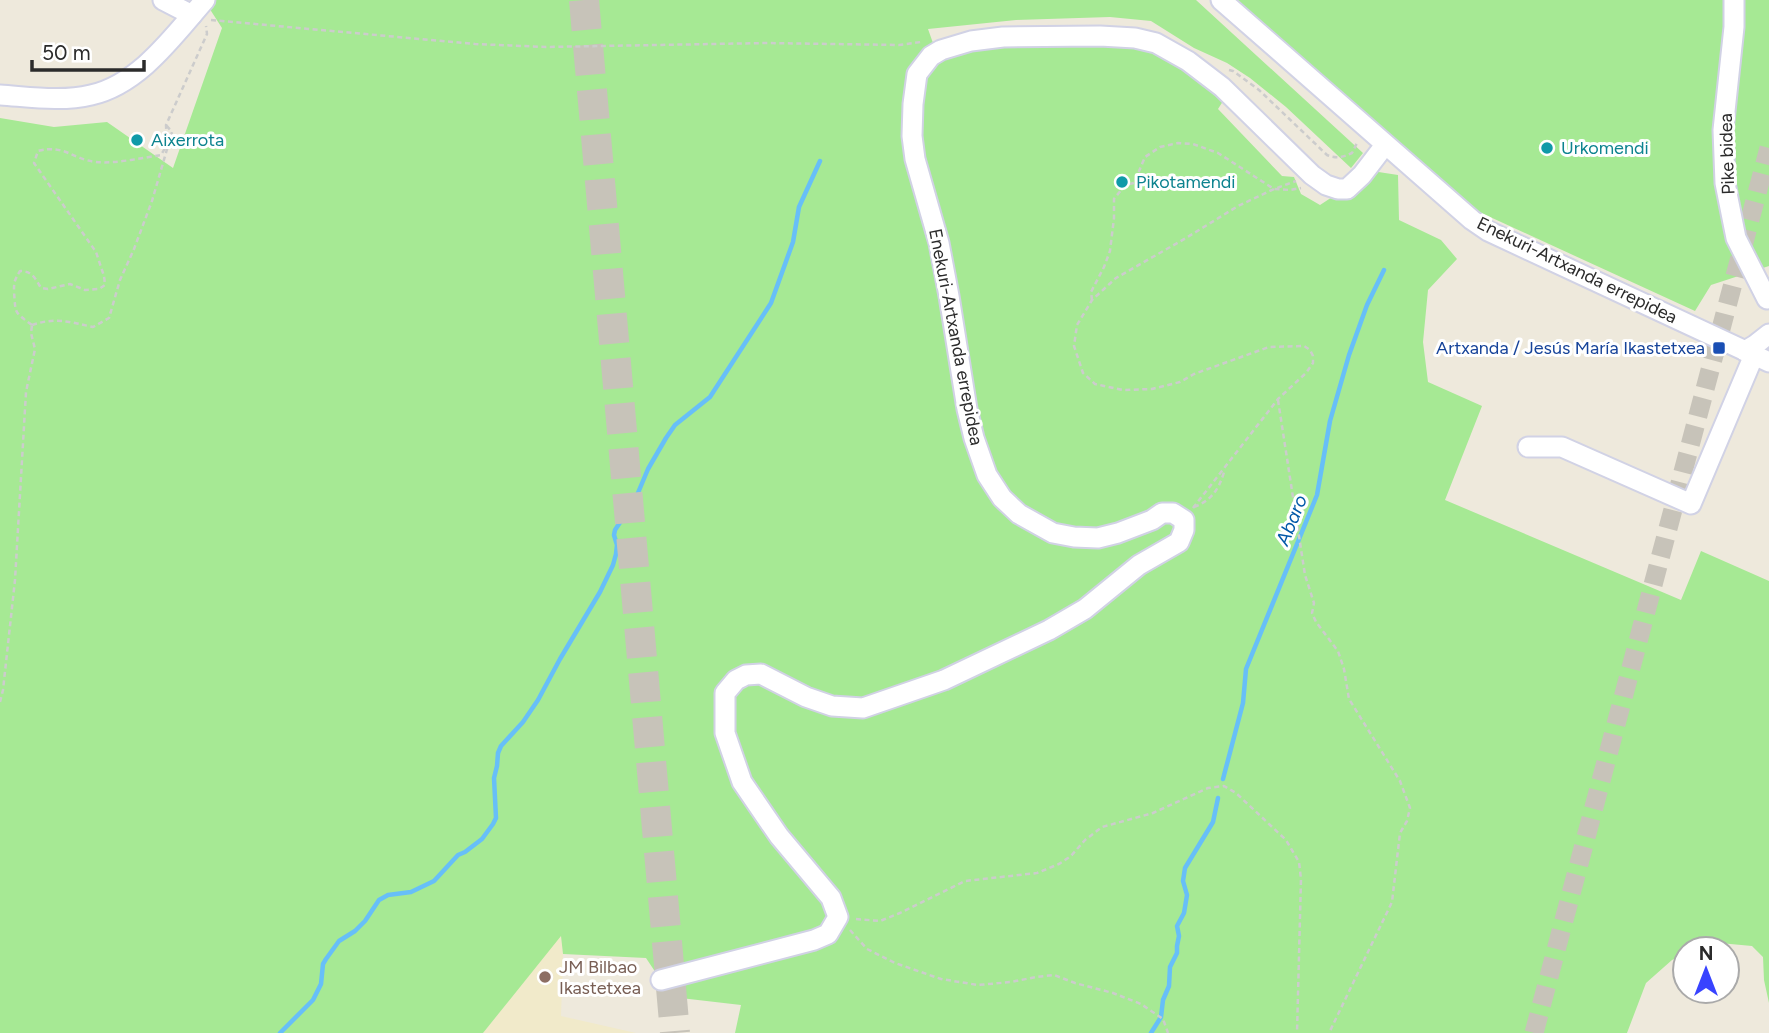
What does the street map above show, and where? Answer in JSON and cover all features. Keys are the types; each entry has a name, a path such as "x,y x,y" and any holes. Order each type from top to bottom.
{"street":[{"path":"163,0 196,18"},
{"path":"0,95 78,97 110,89 137,72 196,18 205,0"},
{"name":"Enekuri-Artxanda errepidea","path":"1222,0 1382,149 1488,231 1756,356"},
{"name":"Pike bidea","path":"1734,0 1734,27 1723,130 1725,183 1736,238 1768,303"},
{"name":"Enekuri-Artxanda errepidea","path":"1189,513 1162,513 1152,520 1098,538 1074,537 1053,533 1019,514 1002,498 988,475 974,438 939,243 915,159 912,136 917,74 930,56 971,41 1003,37 1135,38 1156,43 1188,61 1222,87 1308,177 1338,189 1347,189 1382,149"},
{"path":"1528,447 1562,447 1691,504 1756,356 1755,345 1769,334"},
{"path":"661,981 814,940 828,934 838,917 831,898 779,836 742,782 725,733 725,693 736,680 746,674 761,674 806,697 832,706 863,708 944,680 1049,631 1085,609 1139,565 1179,542 1189,513"}],"path":[{"path":"196,18 475,44 546,47 767,43 899,45 931,39"},
{"path":"32,325 20,317 15,309 13,285 20,271 33,274 41,288 71,284 85,290 99,289 105,285 96,252 34,163 38,151 51,148 95,162 161,155 167,145 166,125 207,34 206,26 196,18"},
{"path":"1223,69 1233,71 1259,90 1327,155 1334,158 1352,153 1357,146 1358,137"},
{"path":"32,325 58,320 93,327 109,318 120,280 135,249 162,171 173,132 166,125"},
{"path":"1092,300 1091,292 1110,251 1114,200 1125,185 1134,183 1145,157 1160,147 1178,142 1218,153 1274,189 1299,189 1308,177"},
{"path":"1189,513 1278,399 1306,373 1313,363 1310,350 1304,346 1269,347 1194,374 1180,382 1152,389 1123,390 1095,384 1083,373 1074,346 1077,325 1092,300 1116,278 1238,206 1308,177"},
{"path":"0,702 15,580 26,392 35,349 32,325"},
{"path":"1278,399 1305,575 1314,603 1312,613 1338,651 1349,699 1399,781 1410,808 1400,833 1392,902 1329,1033"},
{"path":"1189,513 1204,503 1220,486 1225,468"},
{"path":"838,917 880,921 965,881 1037,873 1071,856 1085,840 1102,827 1153,813 1208,788 1224,786 1236,793 1286,840 1299,862 1301,880 1297,1033"},
{"path":"838,917 867,949 895,963 941,979 978,985 1054,975 1141,1004 1163,1019 1168,1033"}],"shaded area":[{"name":"JM Bilbao Ikastetxea","path":"561,935 561,1016 636,1033 483,1033"}],"green space":[{"path":"204,0 1196,0 1363,153 1351,168 1286,107 1250,78 1151,21 1110,17 1016,20 928,29 939,60 961,49 1094,44 1152,48 1176,59 1225,98 1218,109 1282,176 1294,177 1301,194 1320,205 1372,171 1398,175 1399,220 1441,240 1457,259 1428,290 1423,342 1428,382 1482,406 1445,500 1681,600 1701,551 1769,581 1769,1003 1763,957 1752,946 1741,945 1741,935 1671,935 1671,961 1646,983 1627,1033 735,1033 741,1005 672,997 646,958 563,954 561,936 483,1033 0,1033 0,118 54,127 107,122 173,168 222,28"},
{"path":"1235,0 1769,0 1769,266 1711,285 1695,311 1477,211"}],"waterway":[{"path":"280,1033 313,1000 321,984 323,964 339,941 365,921 379,900 388,895 411,892 434,881 458,855 482,839 493,824 496,818 494,778 501,746 523,722 538,700 600,592 616,554 615,530 635,500 648,469 666,438 675,425 710,397 771,303 793,242 799,207 820,161"},
{"name":"Abaro","path":"1223,779 1243,703 1246,669 1317,495 1330,421 1349,355 1367,305 1384,270"},
{"name":"Abaro","path":"1151,1033 1161,1017 1163,1000 1169,986 1170,967 1177,953 1177,926 1184,913 1187,895 1183,881 1185,868 1213,822 1218,798"}],"tunnel":[{"path":"584,0 675,1033"},
{"path":"1534,1033 1769,148"}],"place":[{"name":"Aixerrota","path":"137,140"},
{"name":"Urkomendi","path":"1547,148"},
{"name":"Pikotamendi","path":"1122,182"},
{"name":"Artxanda / Jesús María Ikastetxea","path":"1719,348"},
{"name":"JM Bilbao Ikastetxea","path":"545,977"}]}
